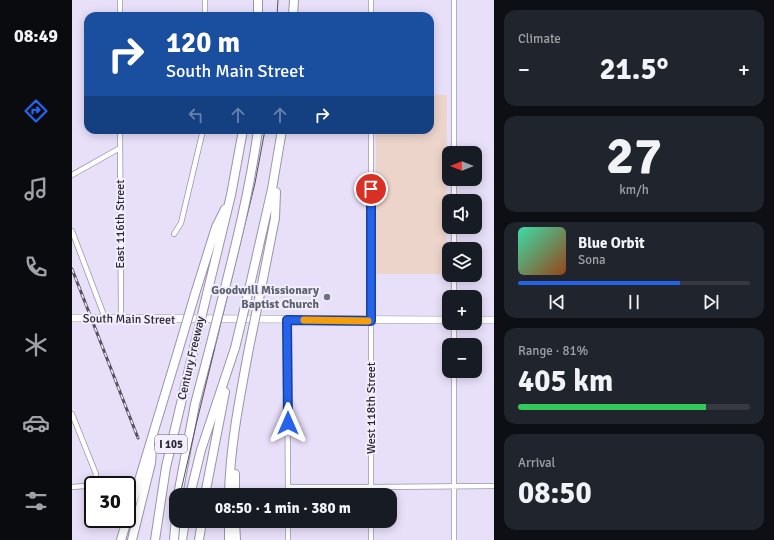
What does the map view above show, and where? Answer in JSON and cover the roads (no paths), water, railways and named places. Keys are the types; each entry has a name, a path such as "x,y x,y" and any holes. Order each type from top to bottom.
{"highway":[{"path":"258,0 258,12"},
{"path":"293,12 294,0"},
{"name":"Century Freeway","path":"155,540 168,460 231,195 242,134"},
{"path":"179,488 195,404 238,235 254,160 257,134"},
{"path":"206,488 217,429 235,348 264,231 281,134"},
{"path":"229,488 231,449 249,348 275,218 276,169"},
{"path":"121,540 216,226 231,195"},
{"path":"192,488 201,450 235,348"},
{"path":"235,488 236,447 241,392"},
{"path":"132,540 151,463 155,427"},
{"path":"174,540 175,528"},
{"path":"182,540 185,528"},
{"path":"199,540 201,528"},
{"path":"229,528 229,540"},
{"path":"235,528 236,540"}],"main road":[{"name":"South Main Street","path":"72,317 121,319 442,320"},
{"path":"482,320 494,320"}],"street":[{"path":"120,0 120,12"},
{"path":"205,0 205,12"},
{"path":"371,0 371,12"},
{"path":"454,0 454,146"},
{"name":"East 116th Street","path":"120,134 121,319"},
{"path":"174,234 181,223 202,134"},
{"name":"West 118th Street","path":"371,134 371,487"},
{"path":"72,175 120,148"},
{"path":"72,231 105,318"},
{"path":"287,320 288,487 494,486"},
{"path":"454,378 454,540"},
{"path":"72,414 96,474 94,484 72,487"},
{"path":"288,528 288,540"},
{"path":"371,528 371,540"}],"tram line":[{"path":"277,12 278,0"},
{"path":"182,488 255,183 264,134"},
{"path":"172,540 174,528"}],"railway":[{"path":"72,269 138,438"}],"place":[{"name":"Goodwill Missionary Baptist Church","path":"327,297"}]}
